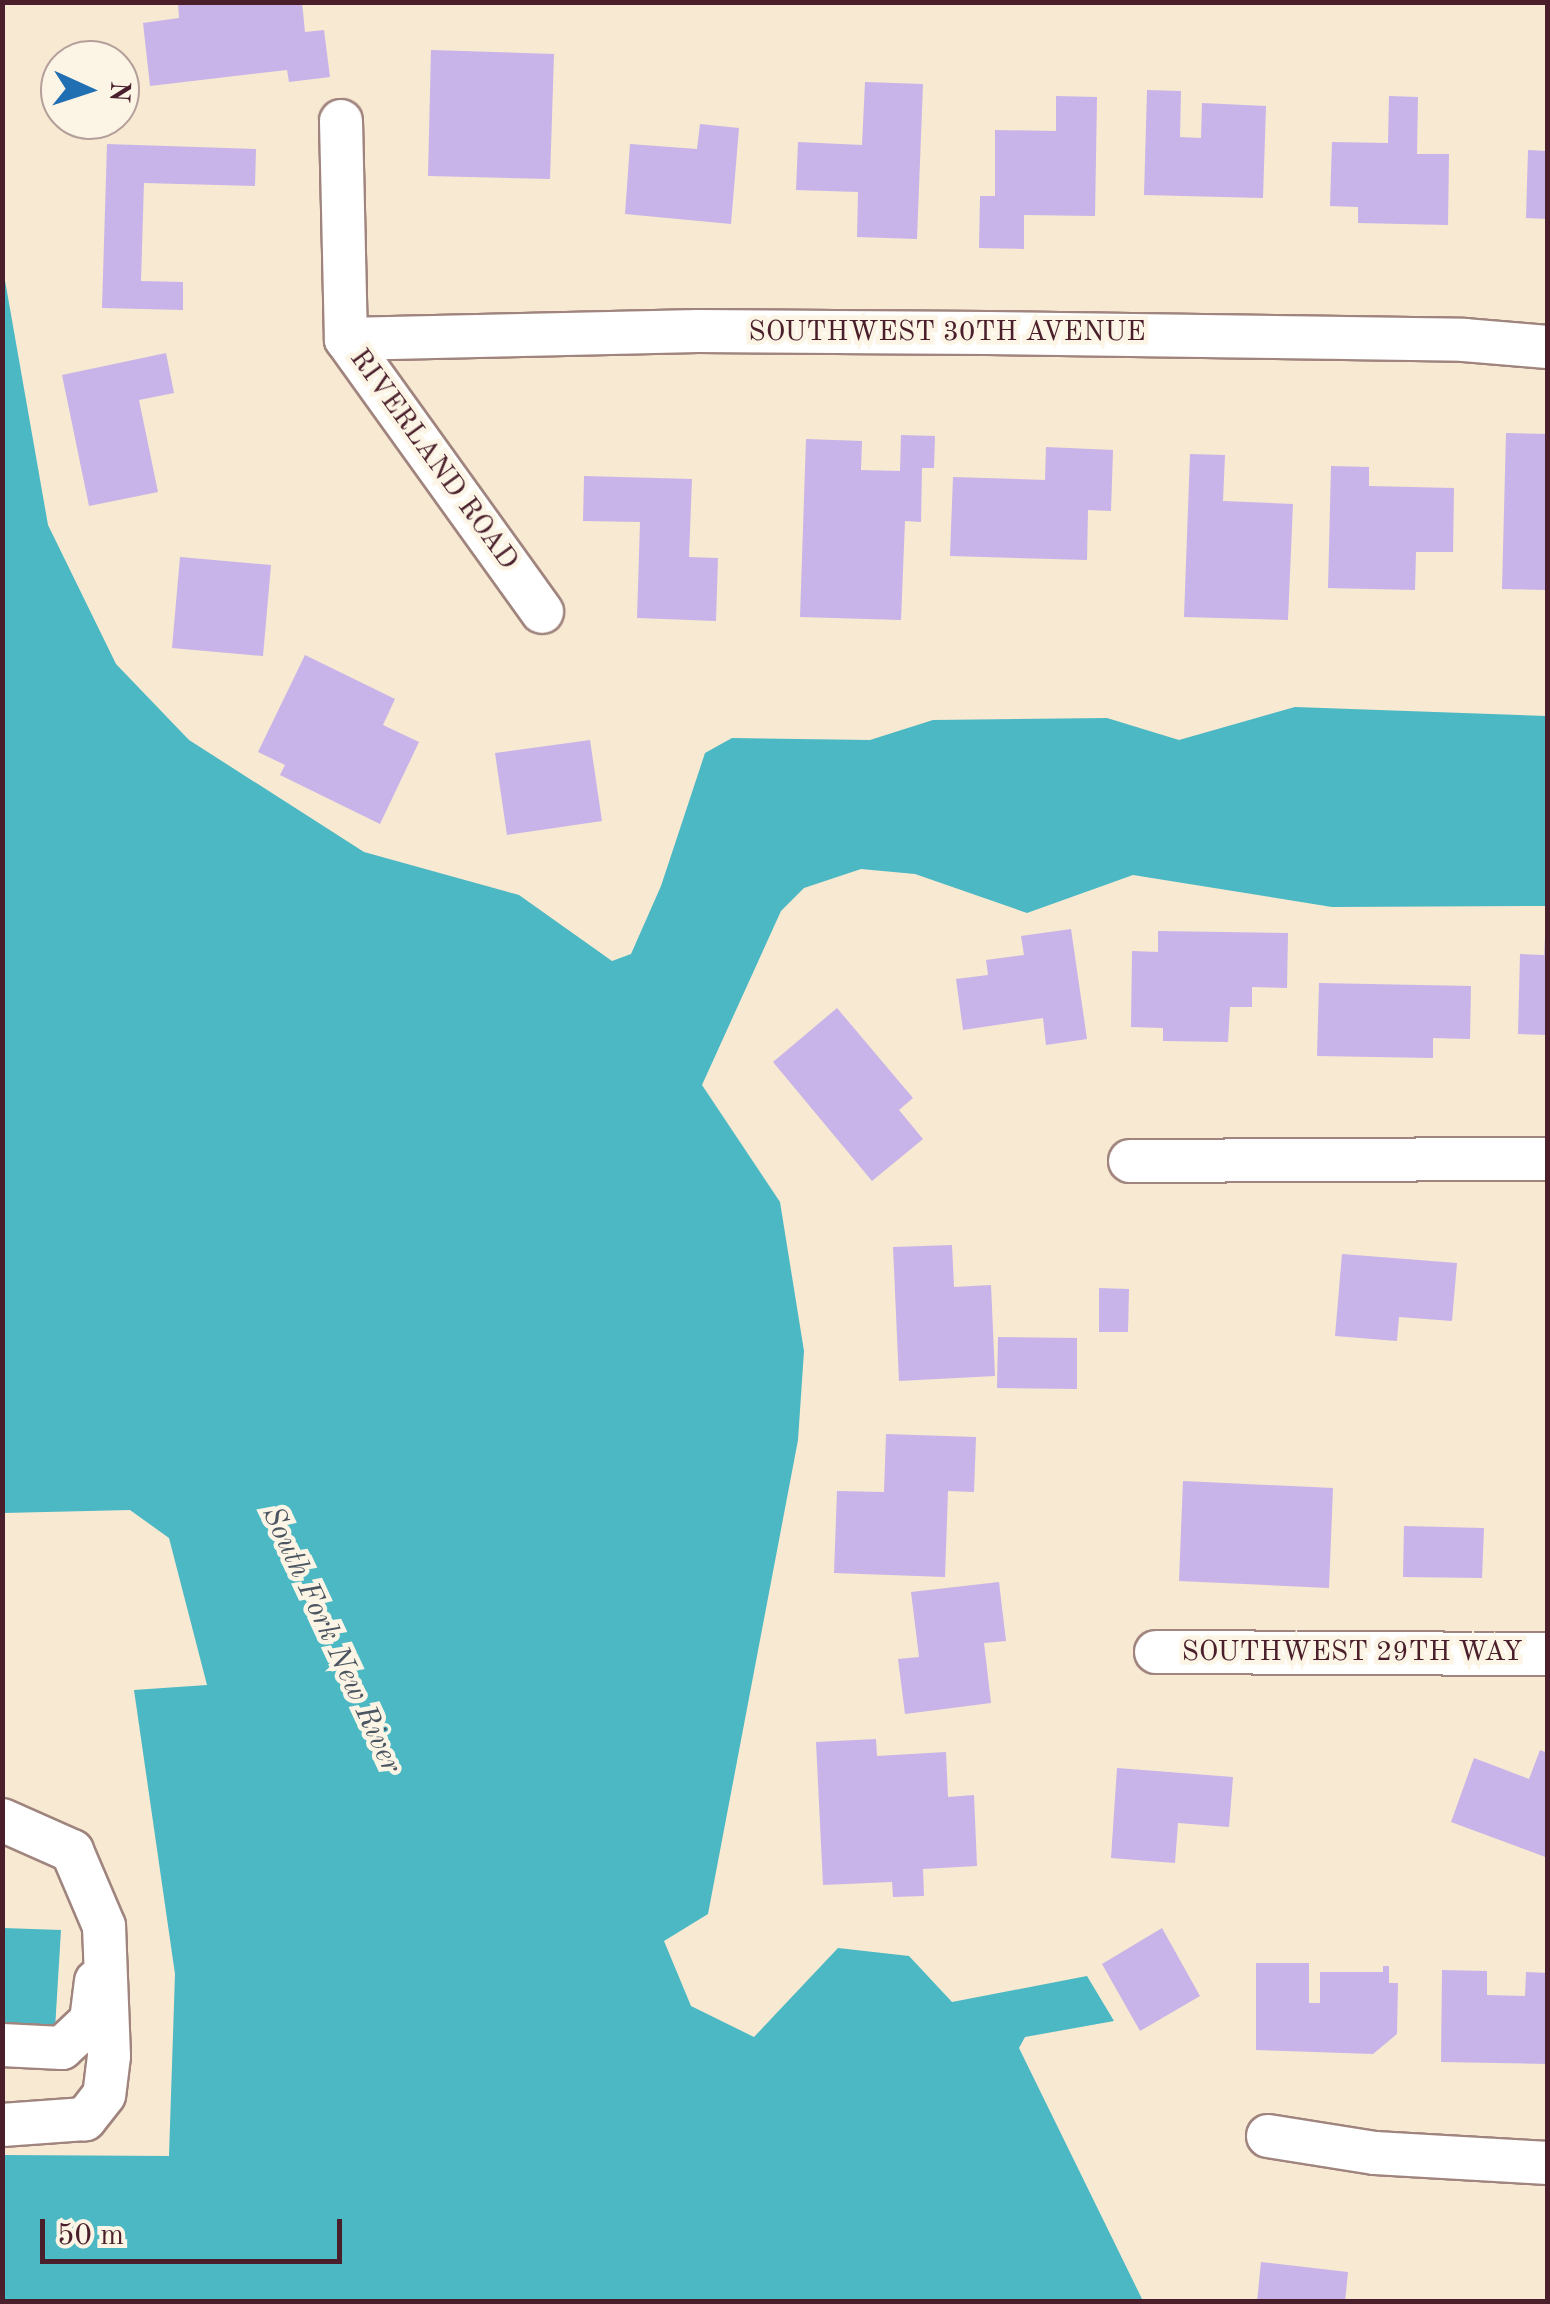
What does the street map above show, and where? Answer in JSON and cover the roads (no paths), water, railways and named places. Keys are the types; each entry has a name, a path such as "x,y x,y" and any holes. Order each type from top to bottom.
{"street":[{"name":"RIVERLAND ROAD","path":"341,121 346,339 542,612"},
{"name":"SOUTHWEST 30TH AVENUE","path":"346,339 698,331 988,332 1464,340 1548,347"},
{"path":"1130,1161 1548,1159"},
{"name":"SOUTHWEST 29TH WAY","path":"1156,1652 1548,1654"},
{"path":"2,1820 72,1852 104,1926 109,2056 104,2095 85,2119 2,2125"},
{"path":"2,2045 62,2048 91,2021 104,1926"},
{"path":"1268,2136 1375,2153 1548,2163"}],"water":[{"name":"South Fork New River","path":"3,269 48,525 116,664 189,740 364,852 519,895 612,961 631,954 661,886 705,753 732,738 870,740 933,720 1107,718 1179,740 1295,707 1547,716 1547,906 1332,907 1133,875 1027,913 915,874 861,869 804,888 781,911 702,1085 780,1202 804,1351 798,1440 708,1914 664,1941 691,2006 754,2037 838,1948 909,1956 952,2002 1087,1976 1114,2021 1025,2037 1019,2048 1143,2301 3,2301 3,2155 169,2156 175,1974 134,1690 207,1685 169,1538 130,1510 3,1513"},
{"path":"3,1928 61,1930 55,2029 3,2028"}]}
